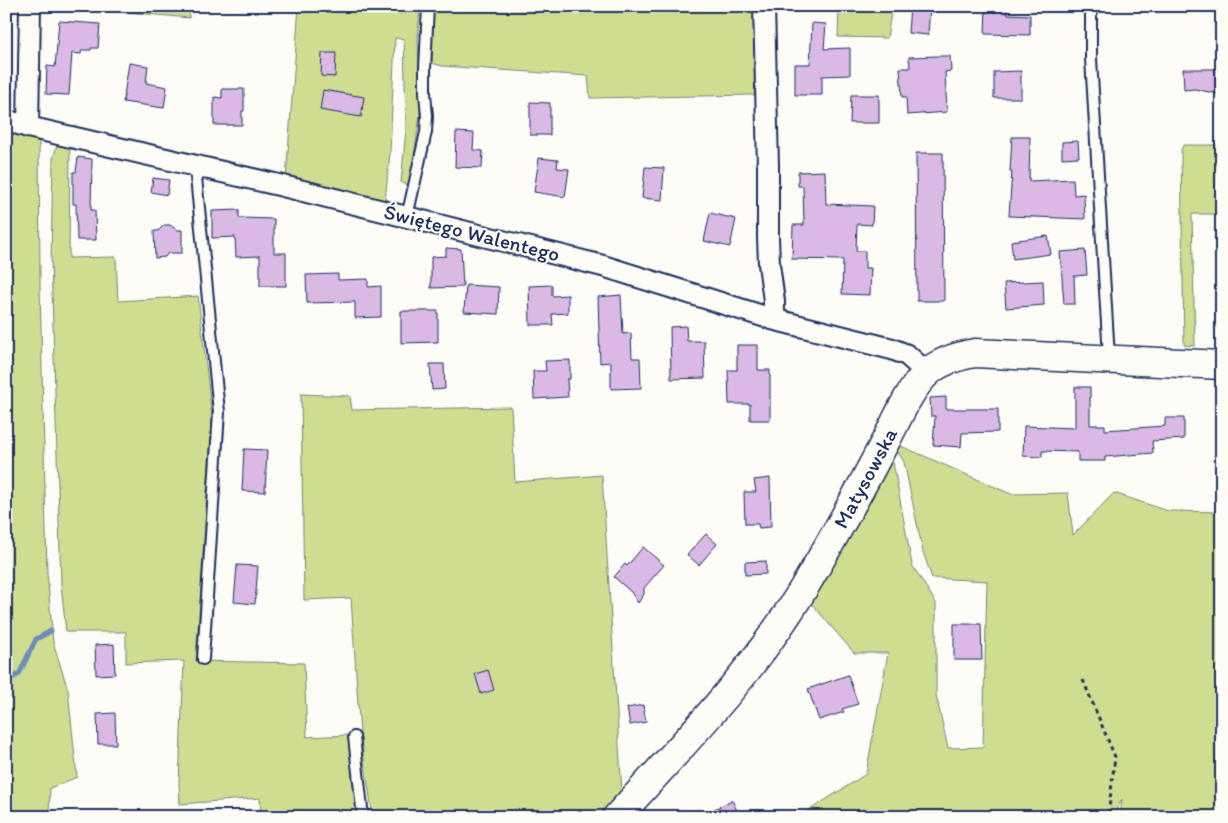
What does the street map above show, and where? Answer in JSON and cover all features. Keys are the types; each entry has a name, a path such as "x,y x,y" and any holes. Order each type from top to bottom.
{"street":[{"path":"28,127 30,6"},
{"path":"764,6 768,236 774,311 772,319"},
{"name":"Świętego Walentego","path":"6,120 28,127 282,186 602,266 772,319 907,355 927,373"},
{"name":"Matysowska","path":"617,817 709,716 758,656 804,588 830,544 904,406 927,373 953,357 975,353 1109,358 1222,365"}],"lane":[{"path":"407,217 426,132 425,69 428,6"},
{"path":"1091,6 1091,59 1109,358"},
{"path":"195,166 219,412 203,659"},
{"path":"354,736 363,817"}],"path":[{"path":"1083,680 1115,757 1108,817"}],"green space":[{"path":"117,6 190,6 189,18 116,11"},
{"path":"299,6 420,6 418,38 420,115 410,185 401,183 406,129 404,39 395,38 390,153 385,201 286,178"},
{"path":"432,6 758,6 755,95 590,98 588,76 442,66 432,63"},
{"path":"839,6 892,6 887,38 838,37"},
{"path":"6,127 39,142 40,287 47,572 53,642 68,690 77,777 50,788 49,817 6,817"},
{"path":"57,145 70,148 69,258 116,257 118,301 198,296 212,418 196,661 304,663 307,737 349,735 360,817 261,817 260,798 180,804 179,783 184,661 126,663 126,632 66,632 61,584 51,260 53,159"},
{"path":"1183,145 1222,145 1222,214 1192,214 1195,346 1184,345 1181,151"},
{"path":"301,394 350,396 352,410 511,407 515,482 602,475 622,793 598,817 373,817 360,734 351,598 304,600"},
{"path":"892,442 1011,494 1068,493 1073,535 1114,493 1168,511 1222,512 1222,817 1120,817 1122,799 1113,817 805,817 805,813 866,774 888,653 854,653 811,603 854,530 884,459 893,462 912,565 936,603 936,695 948,748 983,747 987,581 932,578 923,552 904,462"}],"building":[{"path":"910,6 930,6 928,35 908,33"},
{"path":"986,6 1007,6 1007,14 1030,15 1030,35 985,34"},
{"path":"59,21 100,24 98,48 82,50 81,54 72,53 69,95 46,94 47,66 55,67"},
{"path":"812,23 826,24 824,49 850,48 850,75 822,76 822,95 795,95 795,64 810,64"},
{"path":"322,53 336,53 335,77 321,76"},
{"path":"950,56 951,71 945,72 947,112 907,115 906,97 902,97 900,68 910,68 909,57"},
{"path":"129,63 148,66 146,83 167,87 164,108 123,102"},
{"path":"1183,69 1217,69 1218,94 1195,89 1184,90"},
{"path":"1021,71 1021,98 994,98 994,72"},
{"path":"222,89 244,89 242,125 214,125 214,97 222,98"},
{"path":"323,90 364,97 361,117 320,110"},
{"path":"851,95 879,95 879,123 850,123"},
{"path":"530,102 550,103 550,135 530,135"},
{"path":"456,132 474,133 473,150 483,151 482,168 455,167"},
{"path":"1012,137 1030,137 1029,181 1073,179 1074,195 1084,194 1085,219 1009,216"},
{"path":"1078,141 1079,157 1062,158 1062,142"},
{"path":"916,153 943,153 944,301 917,301"},
{"path":"78,157 92,159 91,210 95,210 96,240 77,240 76,204 73,204 73,172 76,172"},
{"path":"539,158 558,160 557,168 569,169 565,197 534,192"},
{"path":"645,167 664,168 662,200 642,198"},
{"path":"825,171 826,204 873,206 872,225 857,224 856,251 865,251 865,268 871,268 870,295 842,294 843,260 792,259 793,225 804,225 803,186 798,186 798,172"},
{"path":"153,178 169,180 167,195 151,192"},
{"path":"239,210 239,218 274,219 274,253 286,253 286,286 260,286 260,256 236,257 235,237 212,238 212,211"},
{"path":"710,213 736,219 730,247 704,241"},
{"path":"164,225 170,225 177,230 182,230 182,253 168,253 165,257 155,258 154,231 158,231"},
{"path":"1048,236 1051,254 1013,259 1011,241"},
{"path":"446,248 461,249 463,287 431,288 431,257 446,256"},
{"path":"1085,250 1087,275 1074,276 1075,304 1064,304 1060,252"},
{"path":"338,274 338,280 368,279 368,287 381,286 381,317 355,318 355,302 307,303 306,275"},
{"path":"1043,281 1044,305 1006,308 1004,283"},
{"path":"466,285 499,287 498,314 464,312"},
{"path":"552,285 552,296 568,295 568,313 552,314 553,325 530,325 529,286"},
{"path":"621,295 623,334 631,333 632,358 640,358 641,388 611,389 611,362 600,363 598,297"},
{"path":"401,311 438,311 438,342 401,343"},
{"path":"686,326 687,341 704,341 705,378 671,379 670,327"},
{"path":"737,345 758,345 758,370 770,370 770,420 750,420 750,404 729,404 728,370 737,370"},
{"path":"570,360 570,379 567,379 568,397 534,399 533,371 546,371 545,361"},
{"path":"430,364 444,364 445,389 432,390"},
{"path":"1075,387 1090,387 1090,425 1105,425 1105,430 1165,426 1165,418 1184,418 1184,439 1152,441 1153,453 1105,457 1105,461 1078,461 1078,452 1042,451 1042,457 1023,456 1024,426 1075,428"},
{"path":"946,397 946,409 998,409 998,432 962,433 961,447 933,445 935,416 931,416 930,398"},
{"path":"244,449 267,450 265,492 242,491"},
{"path":"770,478 771,527 759,528 758,524 745,524 744,492 756,492 754,480"},
{"path":"706,534 717,544 699,565 687,555"},
{"path":"643,547 664,565 644,588 644,594 638,603 631,592 614,577 625,564 627,566"},
{"path":"766,561 766,574 745,575 745,562"},
{"path":"237,565 258,566 255,604 234,602"},
{"path":"954,624 981,624 982,660 954,660"},
{"path":"114,644 115,674 96,675 95,645"},
{"path":"488,670 494,690 481,694 475,674"},
{"path":"848,675 858,704 842,709 844,712 819,720 808,689"},
{"path":"643,705 646,722 630,725 627,708"},
{"path":"115,713 116,744 98,744 97,714"},
{"path":"732,800 740,817 699,817"}],"waterway":[{"path":"6,682 19,674 36,639 51,631"}]}
